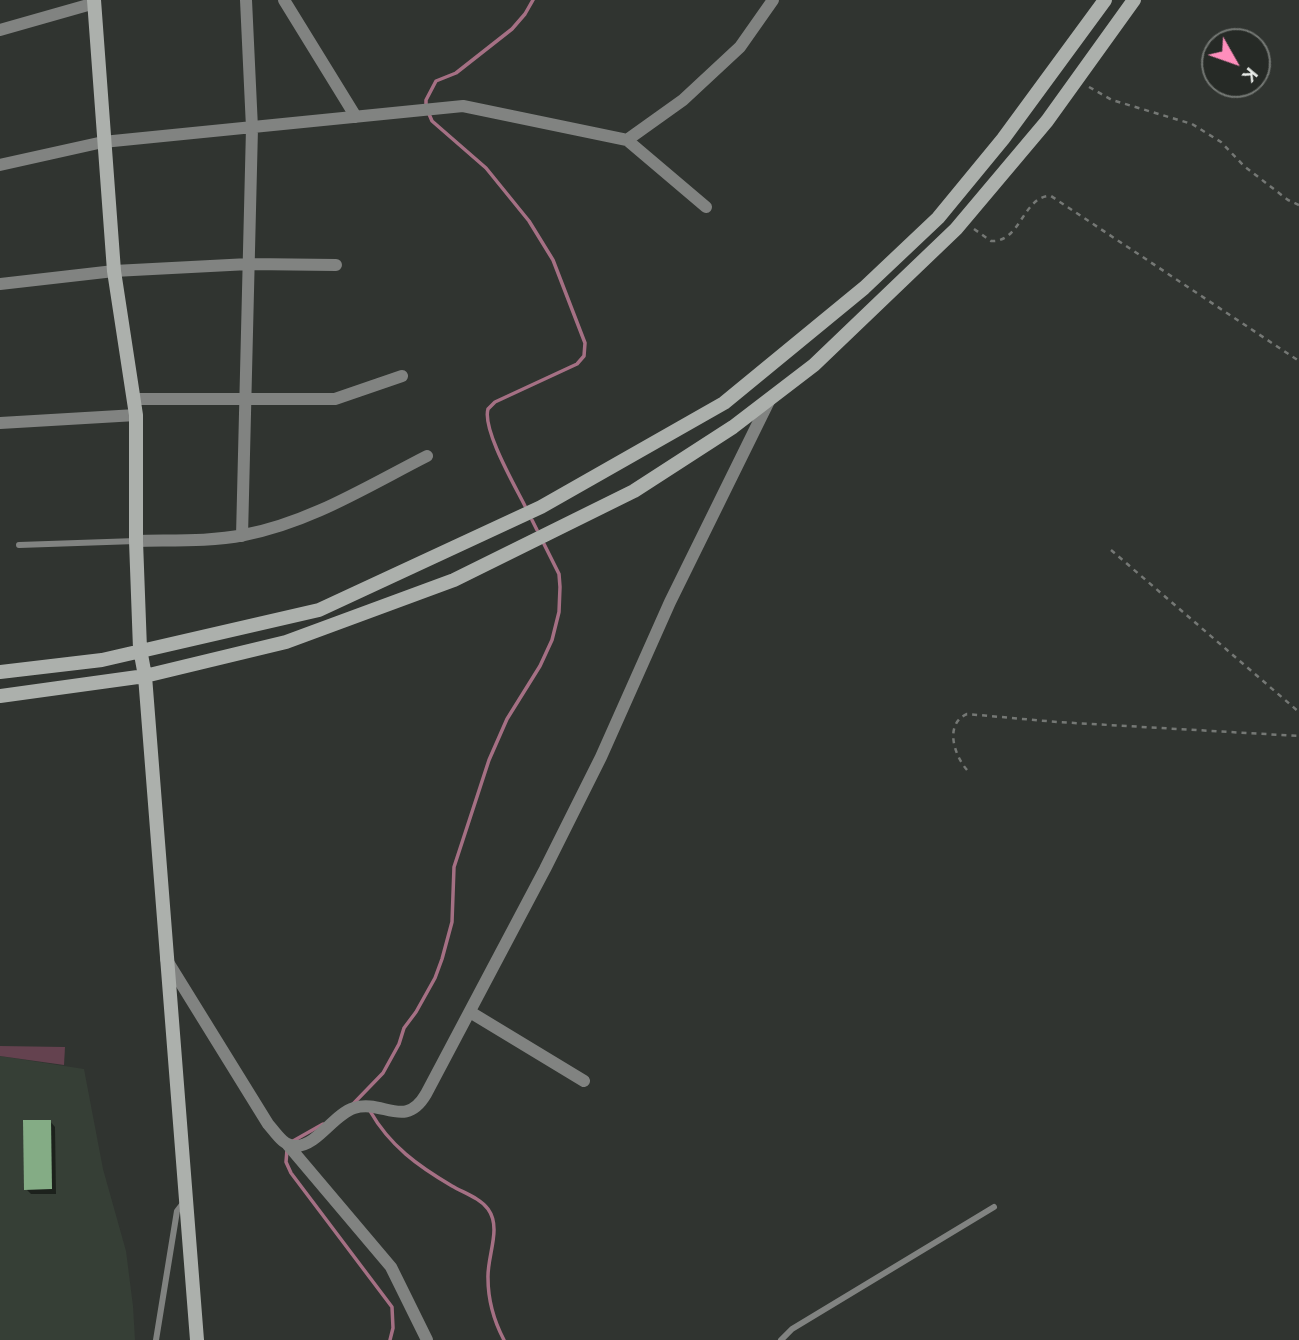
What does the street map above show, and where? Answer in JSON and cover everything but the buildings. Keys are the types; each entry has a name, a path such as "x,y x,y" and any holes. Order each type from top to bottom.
{"main road":[{"path":"0,672 102,660 319,610 541,507 724,403 864,288 938,218 1003,139 1105,0"},
{"path":"0,696 145,676 286,642 454,580 634,491 733,426 814,365 962,221 1047,121 1134,0"},
{"path":"94,1 114,271 136,415 136,541 141,649 197,1340"}],"street":[{"path":"242,536 252,128 246,0"},
{"path":"284,0 356,117"},
{"path":"627,140 683,100 740,47 773,0"},
{"path":"0,30 94,1"},
{"path":"0,165 103,142 463,106 627,140 706,207"},
{"path":"0,285 114,271 249,264 336,265"},
{"path":"133,399 335,399 402,376"},
{"path":"287,1144 301,1146 307,1143 348,1110 357,1107 406,1113 415,1109 426,1094 601,757 670,603 770,399"},
{"path":"0,423 136,415"},
{"path":"136,541 242,536 277,527 312,514 427,456"},
{"path":"166,959 268,1124 391,1267 426,1340"},
{"path":"470,1012 584,1081"}],"lane":[{"path":"19,545 136,541"},
{"path":"156,1340 177,1211 180,1204 186,1202"},
{"path":"781,1340 792,1329 994,1207"}],"path":[{"path":"1077,80 1112,100 1192,124 1221,142 1244,166 1288,200 1299,205"},
{"path":"962,221 991,241 1002,240 1011,233 1038,199 1051,196 1299,361"},
{"path":"1111,550 1299,712"},
{"path":"967,770 960,762 953,741 956,724 967,714 1299,736"}],"shaded area":[{"path":"0,1046 65,1047 64,1065 0,1056"},
{"path":"0,1056 84,1069 103,1169 126,1251 135,1340 0,1340"}],"waterway":[{"path":"525,506 494,443 487,418 488,409 495,402 577,364 584,356 585,343 553,260 529,221 486,168 432,121 426,100 436,81 456,73 512,29 533,0"},
{"path":"532,520 537,530"},
{"path":"353,1104 383,1073 399,1044 404,1028 435,978 452,922 454,867 489,760 507,719 540,666 552,640 559,612 559,574 544,544"},
{"path":"370,1111 386,1135 416,1163 488,1209 494,1225 488,1269 489,1294 504,1340"},
{"path":"293,1141 323,1124"},
{"path":"287,1150 286,1162 291,1173 392,1307 393,1328 390,1340"}]}
